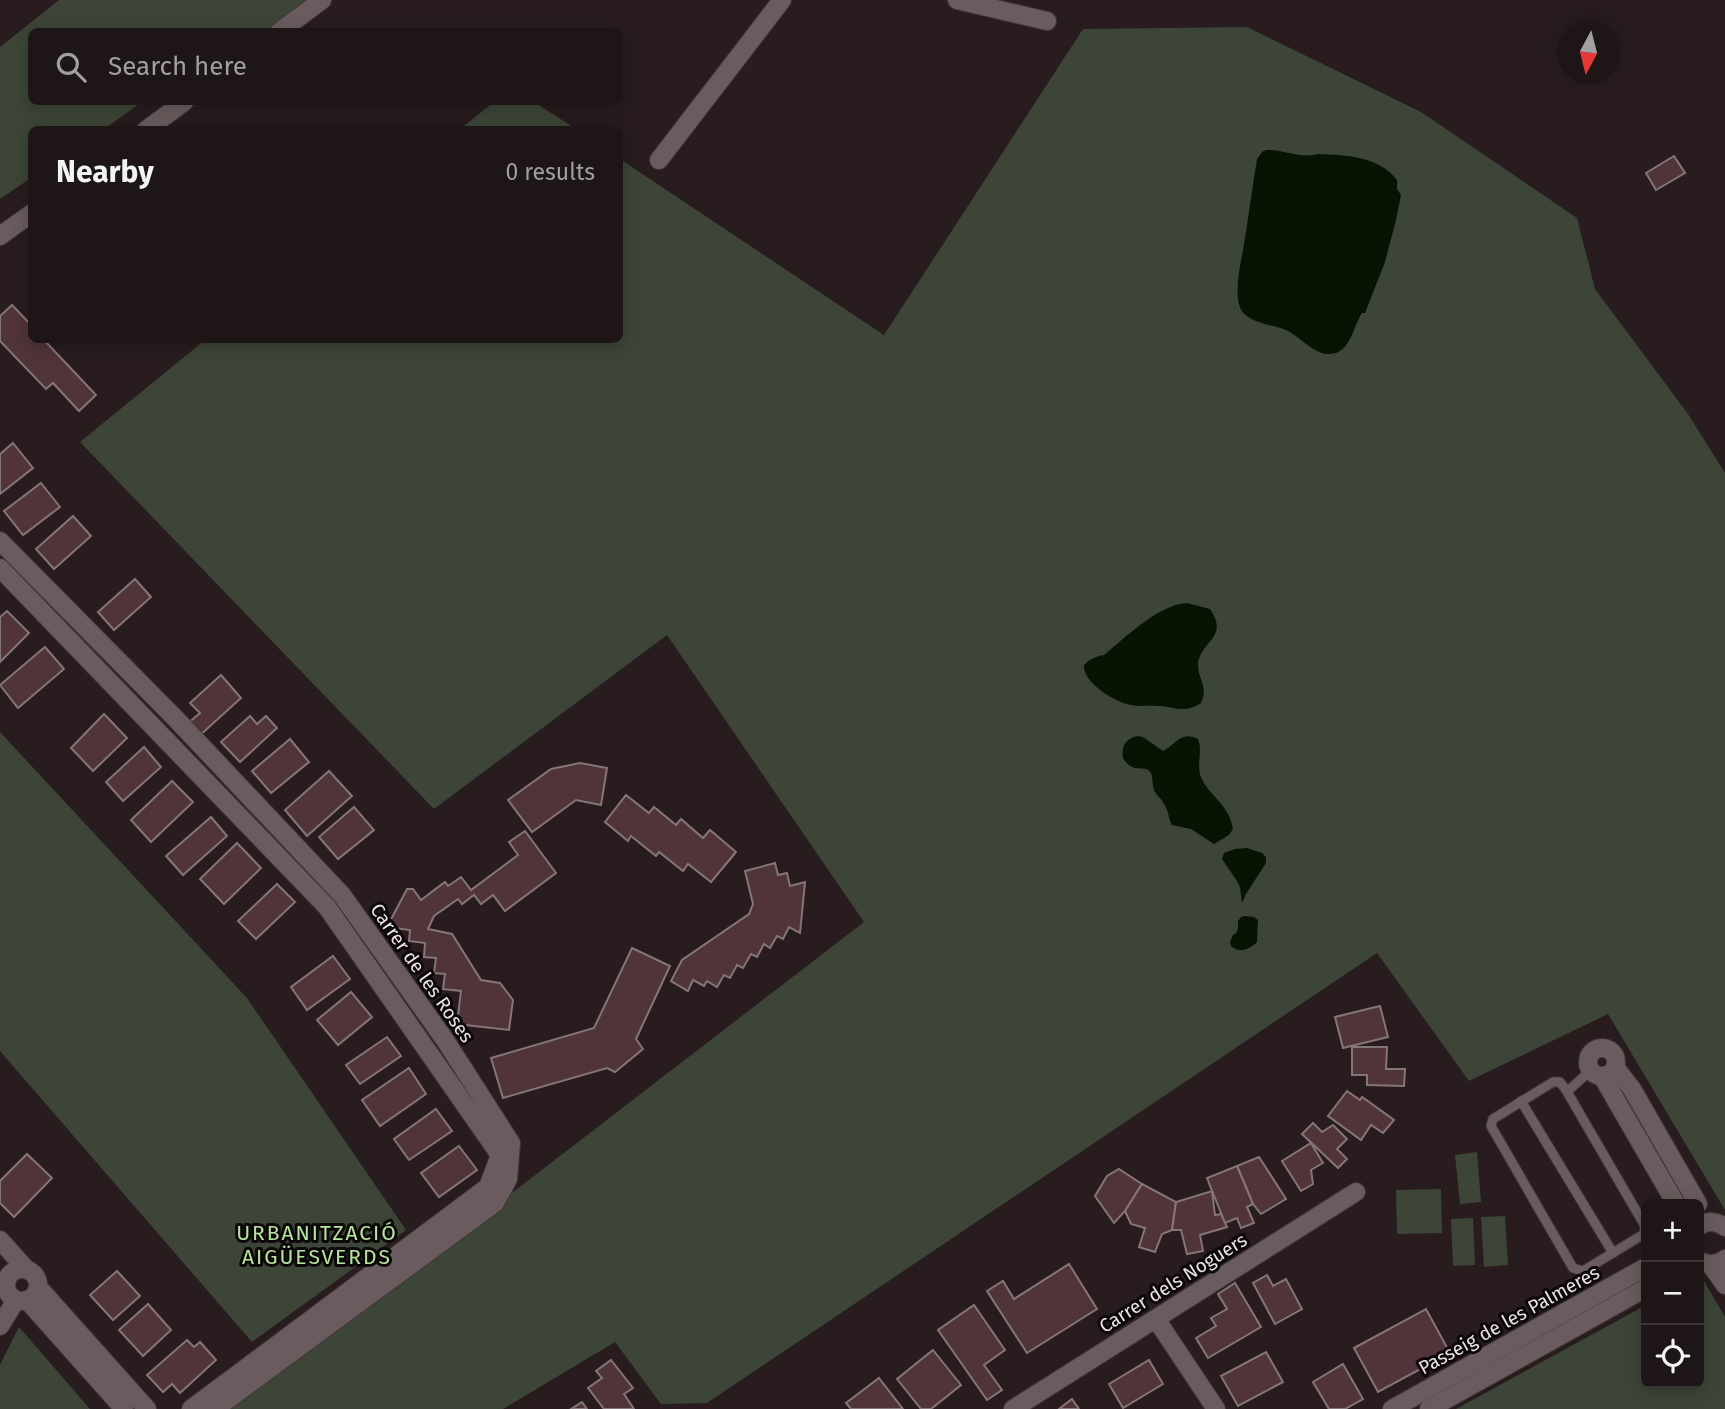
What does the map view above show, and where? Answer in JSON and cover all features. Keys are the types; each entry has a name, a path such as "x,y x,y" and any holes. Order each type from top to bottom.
{"street":[{"path":"284,28 322,0"},
{"path":"659,160 782,0"},
{"path":"957,0 1047,21"},
{"path":"151,126 180,105"},
{"path":"0,236 28,216"},
{"name":"Carrer de les Roses","path":"0,541 176,719 342,895 446,1040 511,1143 508,1179 495,1203 215,1409"},
{"name":"Carrer de les Roses","path":"0,568 327,907 500,1155 488,1187 191,1409"},
{"path":"1602,1071 1673,1199"},
{"path":"1602,1071 1632,1089 1695,1199"},
{"name":"Carrer dels Noguers","path":"1013,1409 1356,1192"},
{"path":"0,1240 26,1269 35,1275 27,1296 0,1326"},
{"path":"1712,1262 1725,1285"},
{"path":"26,1269 15,1270 3,1279 7,1292 27,1296 148,1409"},
{"name":"Passeig de les Palmeres","path":"1392,1409 1641,1270"},
{"name":"Passeig de les Palmeres","path":"1429,1409 1641,1291"},
{"path":"27,1296 124,1409"},
{"path":"1156,1319 1216,1409"}],"lane":[{"path":"1566,1090 1602,1071"},
{"path":"1560,1082 1566,1090 1645,1226 1644,1234 1583,1271 1573,1268 1491,1126 1493,1119 1553,1083 1560,1082"},
{"path":"1521,1101 1613,1253"}],"shaded area":[{"path":"59,0 311,0 272,28 28,28 28,105 138,105 108,126 28,126 28,180 0,199 0,47"},
{"path":"1247,27 1421,112 1577,218 1595,289 1688,414 1725,473 1725,1210 1608,1014 1469,1081 1377,953 707,1403 661,1404 615,1342 503,1409 231,1409 864,922 667,635 434,809 80,442 201,343 623,343 623,161 884,335 1083,29"},
{"path":"490,105 539,105 571,126 464,126"},
{"path":"1266,150 1361,158 1381,166 1397,180 1397,189 1401,195 1385,262 1365,313 1362,313 1345,346 1336,353 1317,351 1288,331 1246,316 1239,304 1238,277 1257,159"},
{"path":"1187,603 1210,609 1217,627 1198,665 1204,688 1201,703 1185,709 1131,705 1109,696 1088,678 1084,665 1089,661 1104,655 1132,631 1165,609"},
{"path":"0,732 247,998 406,1230 252,1342 0,1051"},
{"path":"1138,736 1163,751 1182,737 1198,739 1201,777 1231,820 1233,829 1229,835 1214,844 1191,829 1172,825 1166,807 1154,790 1149,770 1131,767 1123,758 1125,743"},
{"path":"1247,848 1262,853 1266,857 1266,863 1242,903 1240,887 1222,859 1224,853"},
{"path":"1245,916 1258,920 1257,942 1238,950 1231,946 1230,942 1237,931 1238,921"},
{"path":"1477,1152 1481,1202 1460,1204 1455,1155"},
{"path":"1441,1189 1442,1233 1397,1234 1396,1190"},
{"path":"1505,1216 1508,1265 1484,1267 1481,1217"},
{"path":"1473,1218 1475,1265 1453,1266 1451,1219"},
{"path":"1704,1281 1725,1317 1725,1409 1456,1409 1641,1308 1641,1388 1704,1388"},
{"path":"19,1327 90,1409 0,1409 0,1365"}],"building":[{"path":"1674,156 1685,173 1656,190 1646,173"},
{"path":"12,305 28,322 28,343 47,343 96,395 79,411 53,383 46,389 0,341 0,316"},
{"path":"13,443 33,468 0,494 0,454"},
{"path":"41,483 60,507 23,535 4,511"},
{"path":"73,516 91,536 54,569 36,549"},
{"path":"135,579 151,597 114,630 98,612"},
{"path":"7,611 29,633 0,662 0,617"},
{"path":"45,647 64,669 18,708 0,685"},
{"path":"221,675 241,698 198,737 187,724 200,713 190,703"},
{"path":"104,714 127,738 93,771 71,748"},
{"path":"250,716 257,724 266,716 277,728 240,762 221,742"},
{"path":"290,739 309,762 271,793 252,771"},
{"path":"144,747 161,767 123,801 106,782"},
{"path":"580,763 607,768 601,805 576,800 532,832 508,800 551,769"},
{"path":"329,771 352,796 307,836 285,810"},
{"path":"172,781 193,802 151,842 131,820"},
{"path":"626,795 649,813 654,807 676,825 681,819 703,838 710,830 736,852 711,882 688,864 683,871 659,852 656,856 631,836 628,841 605,822"},
{"path":"354,807 374,830 338,859 319,837"},
{"path":"211,817 227,836 183,875 166,856"},
{"path":"525,831 556,873 505,911 493,895 481,904 474,895 462,904 458,899 434,916 428,929 452,934 481,980 500,983 513,1000 509,1030 457,1024 461,991 443,989 445,974 434,973 436,958 424,957 425,943 409,941 410,930 387,927 407,889 413,889 421,900 445,882 448,886 461,877 471,890 518,855 509,842"},
{"path":"237,843 261,868 224,904 200,879"},
{"path":"775,863 778,875 787,873 790,886 805,882 800,933 789,927 783,939 777,936 770,948 764,944 757,957 751,954 743,968 737,965 730,978 724,975 717,987 707,981 704,986 693,980 688,991 671,981 682,960 749,914 753,904 745,871"},
{"path":"277,884 295,902 256,939 238,921"},
{"path":"632,948 670,966 636,1039 643,1049 615,1072 607,1068 503,1098 491,1058 594,1028"},
{"path":"333,956 350,979 307,1010 291,987"},
{"path":"351,992 372,1017 338,1045 317,1020"},
{"path":"1380,1006 1388,1037 1343,1048 1335,1017"},
{"path":"387,1037 401,1056 360,1084 346,1065"},
{"path":"1352,1047 1387,1047 1386,1069 1405,1069 1404,1086 1367,1085 1367,1075 1352,1075"},
{"path":"409,1068 426,1094 380,1126 362,1100"},
{"path":"1347,1091 1360,1100 1362,1097 1394,1120 1383,1133 1371,1125 1361,1140 1328,1116"},
{"path":"436,1109 452,1131 409,1160 394,1139"},
{"path":"1313,1123 1322,1132 1333,1125 1347,1139 1337,1149 1347,1159 1338,1168 1302,1134"},
{"path":"1311,1143 1323,1163 1311,1170 1313,1184 1301,1191 1282,1161"},
{"path":"459,1146 477,1170 439,1197 421,1173"},
{"path":"27,1154 52,1178 14,1217 0,1203 0,1181"},
{"path":"1259,1157 1286,1199 1261,1214 1253,1204 1237,1166"},
{"path":"1237,1166 1253,1204 1247,1207 1254,1223 1241,1228 1237,1218 1225,1223 1207,1178"},
{"path":"1119,1169 1142,1184 1114,1223 1095,1196 1107,1176"},
{"path":"1142,1184 1176,1202 1172,1230 1162,1234 1155,1252 1139,1247 1145,1228 1131,1224 1125,1211"},
{"path":"1212,1191 1215,1215 1221,1214 1227,1227 1200,1235 1203,1251 1187,1254 1181,1230 1172,1230 1176,1202"},
{"path":"1069,1264 1097,1309 1027,1353 987,1291 1003,1281 1014,1299"},
{"path":"117,1271 140,1296 113,1320 90,1295"},
{"path":"1267,1275 1273,1286 1286,1279 1302,1309 1275,1324 1253,1283"},
{"path":"1235,1283 1261,1327 1208,1358 1196,1338 1216,1326 1211,1318 1227,1309 1218,1294"},
{"path":"148,1304 171,1330 143,1356 119,1330"},
{"path":"974,1305 1005,1350 984,1365 1002,1390 987,1400 938,1330"},
{"path":"1426,1309 1450,1353 1378,1392 1354,1348"},
{"path":"187,1340 194,1347 200,1342 216,1360 180,1393 172,1384 163,1392 147,1375"},
{"path":"933,1350 961,1385 931,1409 921,1409 897,1379"},
{"path":"1266,1352 1283,1382 1238,1406 1221,1376"},
{"path":"611,1360 633,1388 624,1394 634,1409 604,1409 588,1388 602,1378 596,1371"},
{"path":"1149,1360 1163,1384 1123,1408 1109,1384"},
{"path":"1343,1364 1363,1399 1345,1409 1329,1409 1313,1382"},
{"path":"879,1378 903,1409 851,1409 846,1403"},
{"path":"1072,1399 1079,1409 1059,1409"},
{"path":"582,1402 587,1409 571,1409"}],"district":[{"name":"URBANITZACIÓ AIGÜESVERDS","path":"317,1245"}]}
